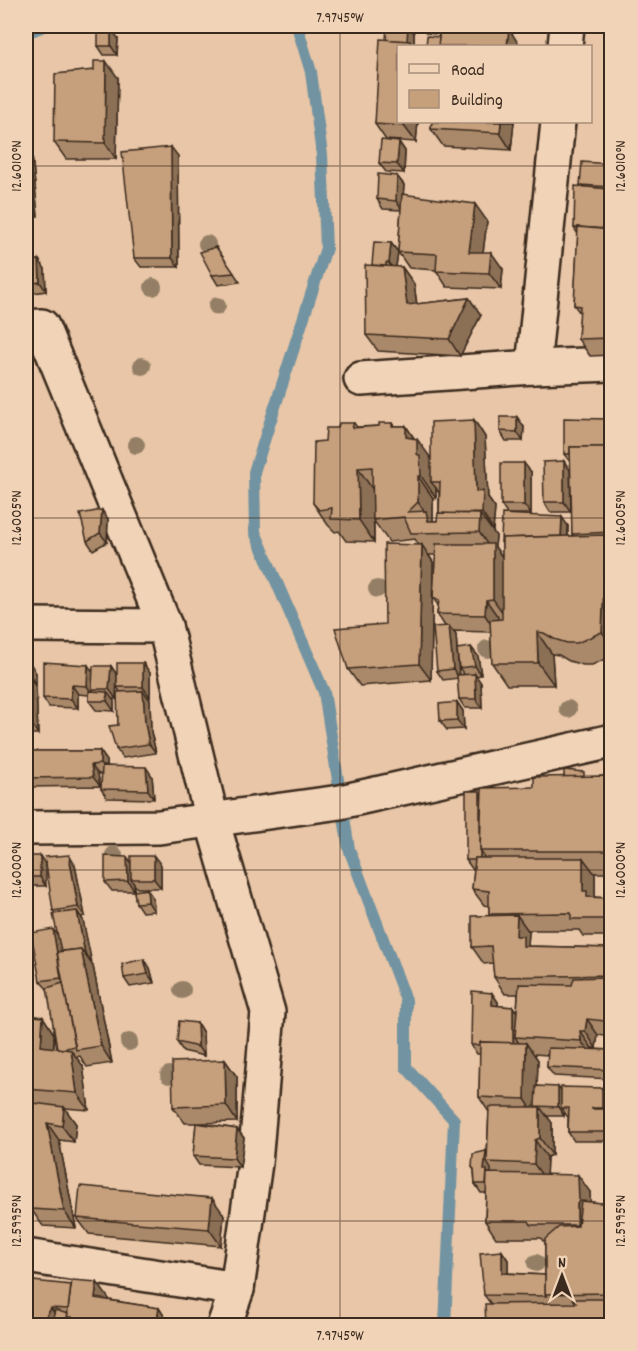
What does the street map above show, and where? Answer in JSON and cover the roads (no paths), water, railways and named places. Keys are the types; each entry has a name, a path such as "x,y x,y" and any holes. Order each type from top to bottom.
{"street":[{"path":"565,45 567,26"},
{"path":"533,367 558,123"},
{"path":"26,327 42,326 165,626 212,820 268,1012 255,1163 237,1288 224,1326"},
{"path":"361,379 612,364"},
{"path":"26,625 165,626"},
{"path":"26,828 159,827 340,802 612,741"},
{"path":"26,1257 237,1288"}],"waterway":[{"path":"26,33 44,26"},
{"path":"297,26 311,72 322,155 326,248 254,472 255,532 324,692 349,849 406,1000 406,1067 454,1120 445,1326"}]}
